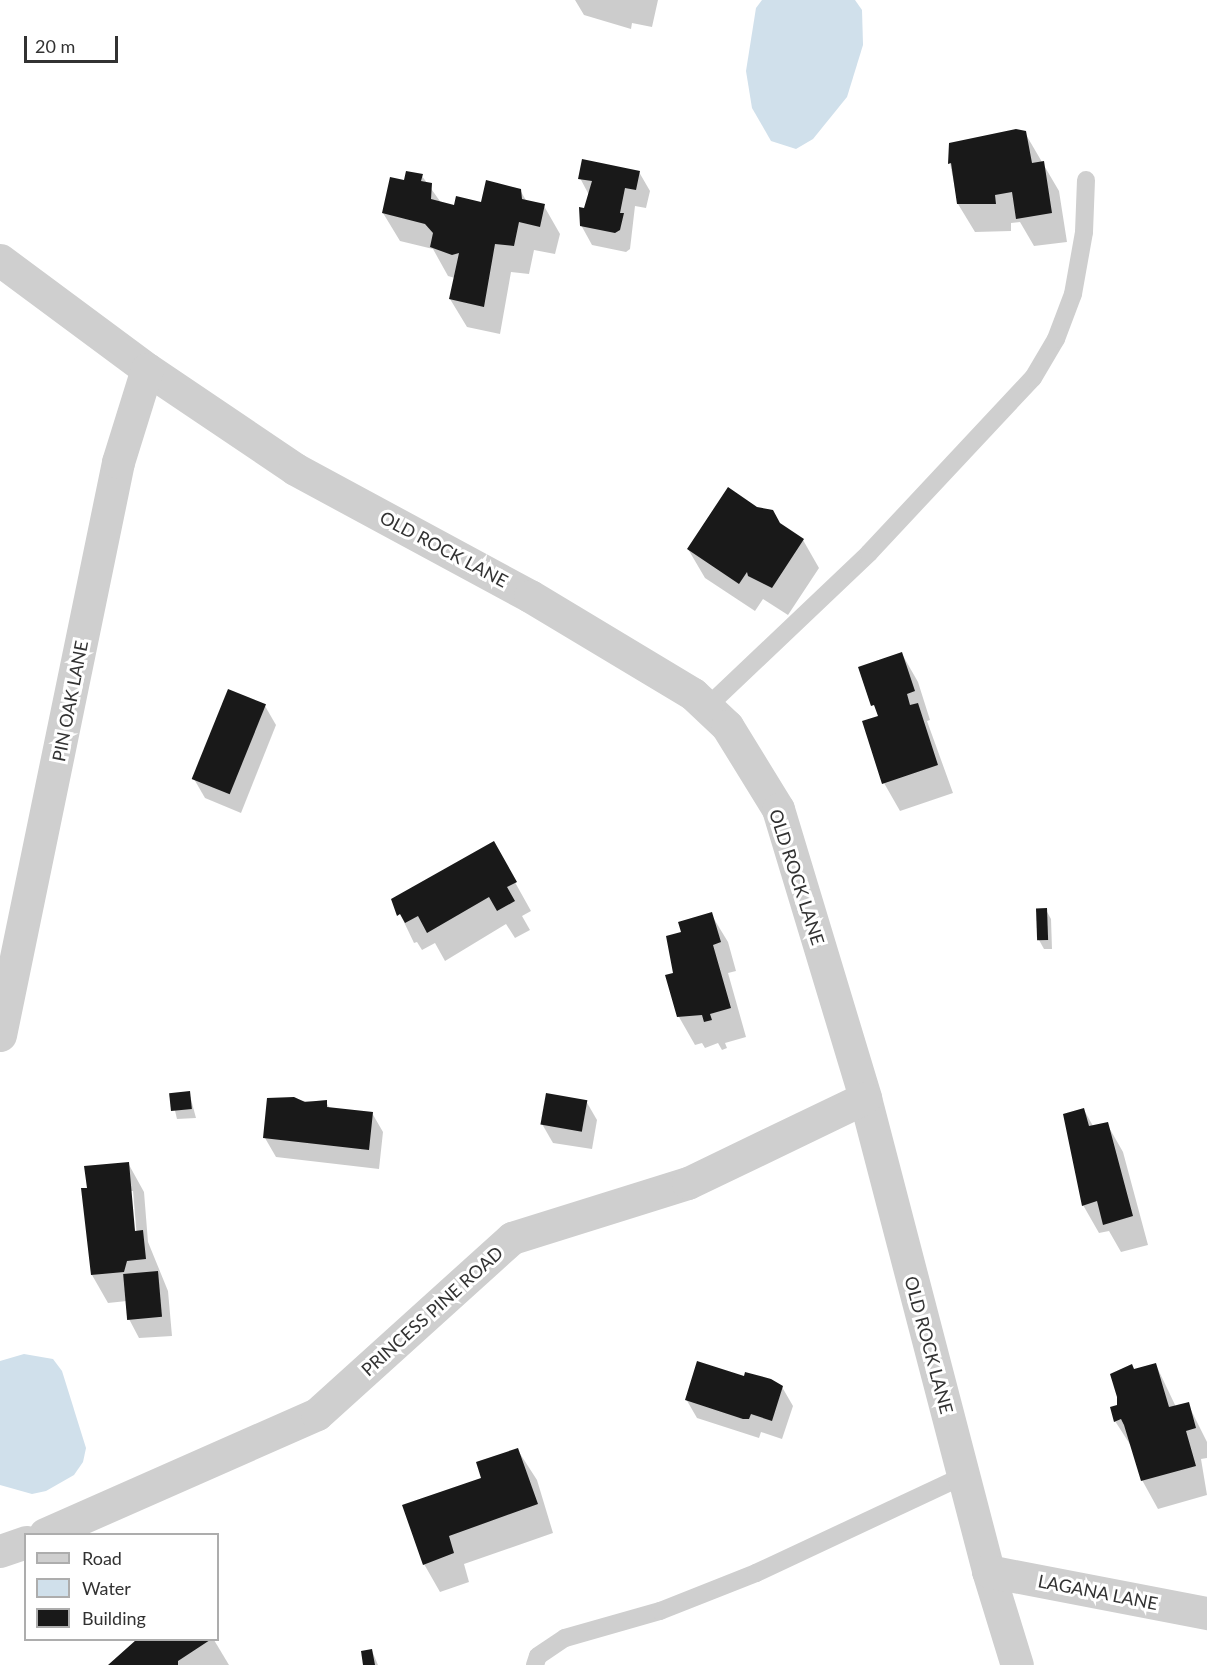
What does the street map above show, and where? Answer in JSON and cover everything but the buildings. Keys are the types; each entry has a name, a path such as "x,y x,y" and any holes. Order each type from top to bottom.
{"street":[{"name":"OLD ROCK LANE","path":"0,260 147,369 295,469 530,596 693,694 727,726 778,809 865,1098 988,1571 1017,1665"},
{"name":"PIN OAK LANE","path":"0,1035 118,462 147,369"},
{"name":"PRINCESS PINE ROAD","path":"47,1533 317,1414 512,1238 688,1183 865,1098"},
{"path":"0,1551 24,1543"},
{"name":"LAGANA LANE","path":"988,1571 1207,1613"}],"lane":[{"path":"707,707 869,553 1033,378 1056,339 1073,294 1084,232 1086,180"},
{"path":"535,1665 538,1656 565,1638 660,1611 745,1577 963,1476"}],"water":[{"path":"762,0 855,0 862,10 863,45 847,97 813,139 796,149 771,141 752,108 746,71 756,8"},
{"path":"24,1354 53,1359 62,1371 86,1448 83,1462 74,1475 46,1491 32,1494 0,1485 0,1361"}]}
